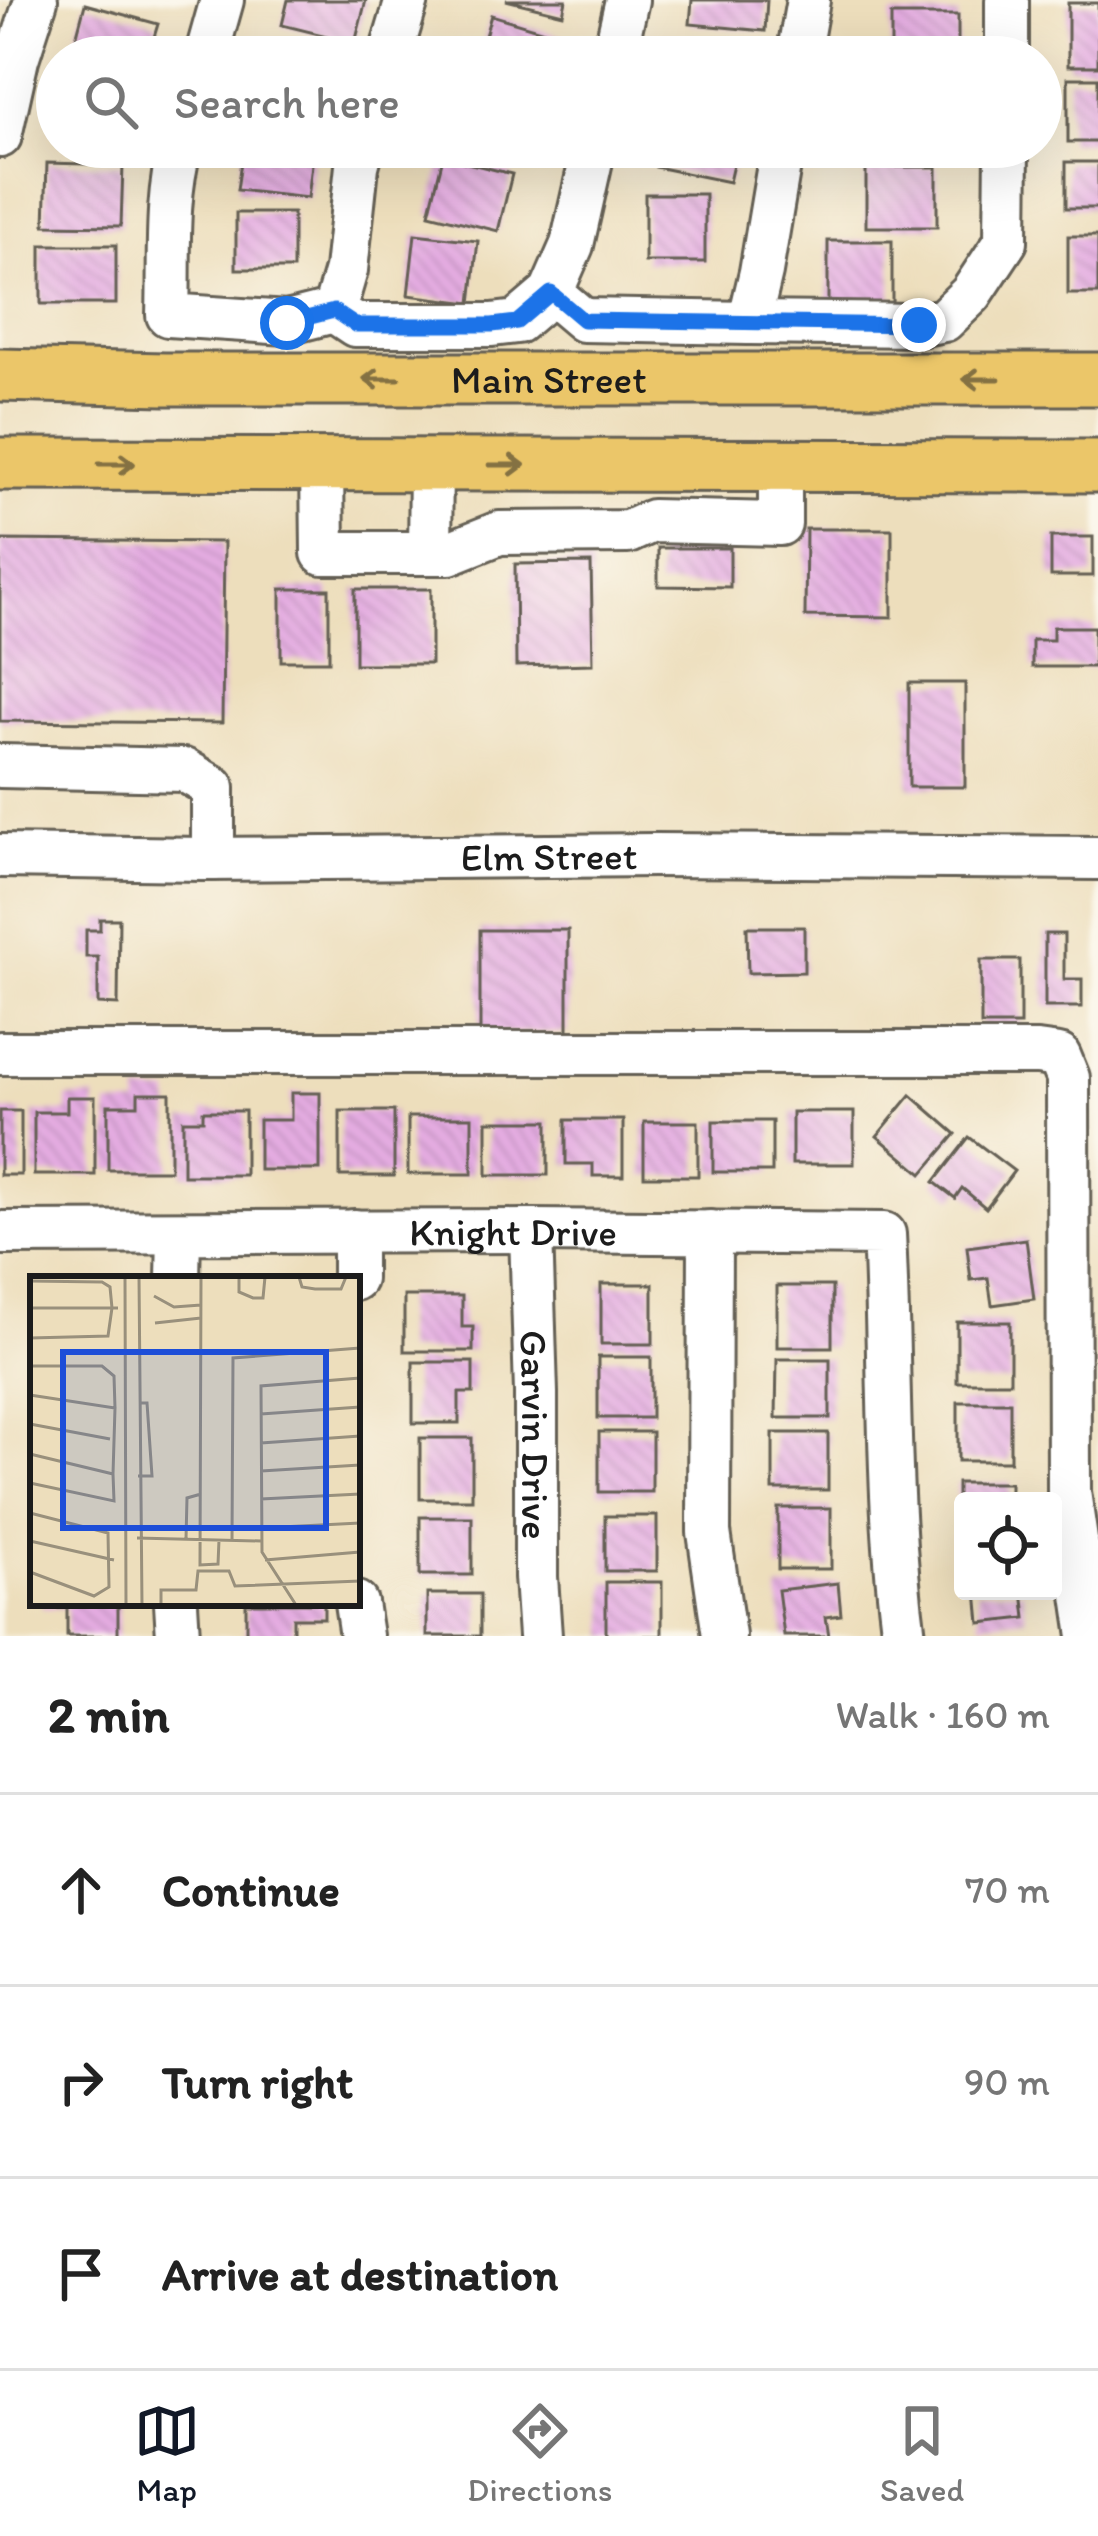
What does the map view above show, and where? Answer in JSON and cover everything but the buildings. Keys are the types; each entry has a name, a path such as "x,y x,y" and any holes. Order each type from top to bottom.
{"main road":[{"name":"Main Street","path":"0,375 1098,379"},
{"path":"0,464 1098,466"}],"street":[{"path":"0,136 16,59 36,0"},
{"path":"212,36 222,0"},
{"path":"396,36 407,0"},
{"path":"619,36 627,0"},
{"path":"802,36 808,0"},
{"path":"1007,0 1007,36"},
{"path":"175,168 169,316 287,323 334,311 355,325 517,322 551,293 572,245 589,168"},
{"path":"334,311 346,270 357,168"},
{"path":"748,323 778,168"},
{"path":"551,293 583,320 919,325 944,320 971,294 1006,241 1006,168"},
{"path":"322,464 323,553 449,553 499,533 628,532 652,521 780,524 780,465"},
{"path":"430,553 431,464"},
{"path":"638,528 640,465"},
{"path":"0,766 184,770 213,787 213,859"},
{"name":"Elm Street","path":"0,856 1098,858"},
{"path":"0,1053 1059,1056 1068,1078 1069,1492 1090,1636"},
{"path":"354,1231 354,1276"},
{"name":"Garvin Drive","path":"531,1231 540,1636"},
{"path":"710,1232 710,1532 724,1636"},
{"name":"Knight Drive","path":"0,1233 884,1234 892,1504 904,1636"},
{"path":"178,1276 179,1234"},
{"path":"176,1606 178,1636"},
{"path":"356,1606 361,1636"}],"route":[{"path":"287,323 334,311 355,325 492,325 517,322 551,293 583,320 919,325"}]}
